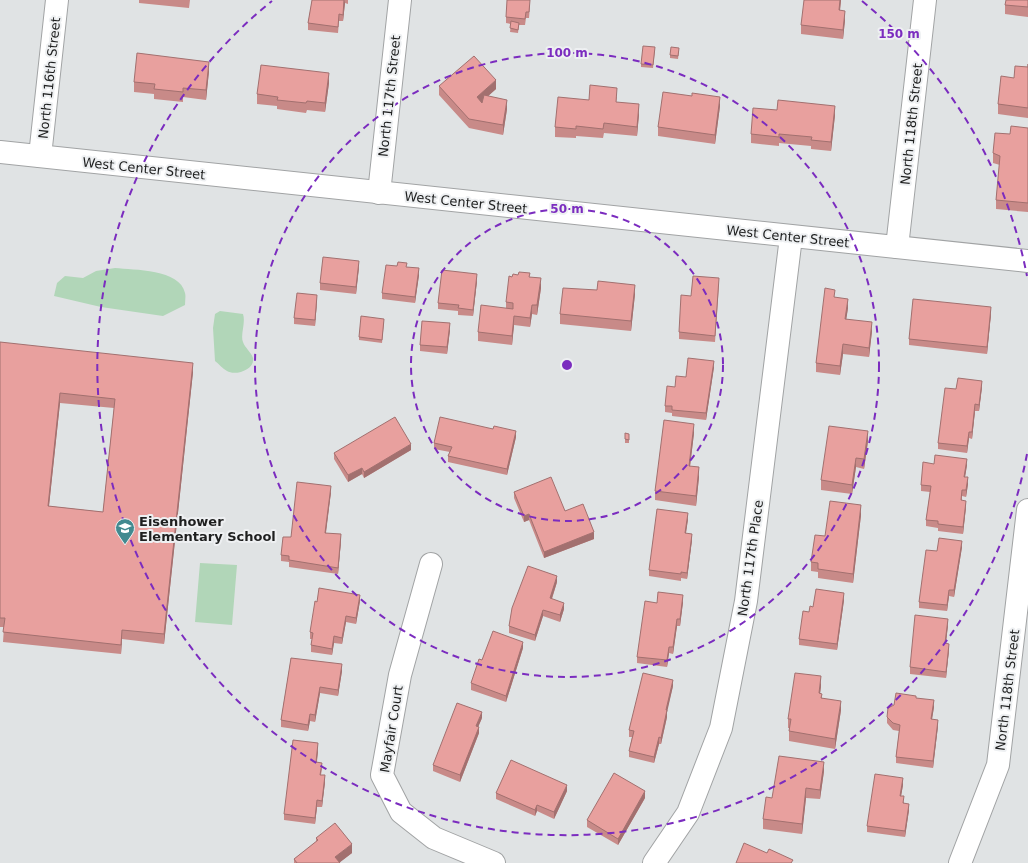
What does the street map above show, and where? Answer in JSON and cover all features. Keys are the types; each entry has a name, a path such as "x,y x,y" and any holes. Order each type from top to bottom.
{"street":[{"name":"North 116th Street","path":"40,156 57,0"},
{"name":"North 117th Street","path":"379,193 400,0"},
{"name":"North 118th Street","path":"897,247 925,0"},
{"name":"West Center Street","path":"0,152 1028,261"},
{"name":"North 117th Place","path":"654,863 688,813 721,728 746,601 791,236"},
{"name":"North 118th Street","path":"960,863 998,765 1028,510"},
{"name":"Mayfair Court","path":"431,564 400,675 382,776 401,812 434,838 494,863"}],"green space":[{"path":"115,268 155,272 175,279 181,285 185,293 185,305 163,316 101,307 54,296 57,283 65,276 83,278 96,271"},
{"path":"220,311 243,314 244,321 242,339 253,358 251,366 244,371 235,373 230,372 215,361 213,328 215,314"},
{"path":"200,563 237,565 232,625 195,622"}],"building":[{"path":"312,0 344,0 343,15 339,14 338,27 308,23"},
{"path":"507,0 530,0 529,12 526,12 525,19 506,17"},
{"path":"804,0 840,0 839,10 845,11 843,30 801,25"},
{"path":"1006,0 1028,0 1028,7 1005,5"},
{"path":"511,21 519,23 518,30 510,28"},
{"path":"643,46 655,47 653,65 641,64"},
{"path":"671,47 679,48 678,56 670,55"},
{"path":"137,53 209,62 206,90 183,88 183,92 154,89 155,84 134,82"},
{"path":"474,56 496,80 477,97 482,103 484,95 507,100 503,125 469,119 439,86"},
{"path":"261,65 329,73 325,103 277,100 278,97 257,94"},
{"path":"1015,66 1028,67 1028,108 998,104 1001,76 1014,78"},
{"path":"590,85 617,88 616,102 639,104 637,127 604,123 603,129 576,126 576,129 555,127 558,97 589,100"},
{"path":"663,92 692,96 692,93 720,97 715,135 658,127"},
{"path":"778,100 835,106 831,142 811,140 812,137 779,134 779,137 751,134 753,108 777,110"},
{"path":"1011,126 1028,128 1028,203 996,200 1000,156 993,153 995,133 1010,134"},
{"path":"323,257 359,261 356,287 320,283"},
{"path":"398,262 407,263 406,267 419,268 415,297 382,293 386,265 397,266"},
{"path":"442,270 477,274 473,310 458,308 459,305 438,303"},
{"path":"519,272 530,273 529,277 541,278 537,305 532,305 530,318 514,316 512,336 478,332 481,305 513,309 513,303 506,302 509,276 512,277 513,274 518,275"},
{"path":"693,276 719,278 715,336 679,332 681,295 691,296"},
{"path":"598,281 635,285 631,321 560,314 563,288 597,290"},
{"path":"825,288 835,290 834,297 848,299 845,319 872,322 869,348 843,344 840,366 816,363"},
{"path":"297,293 317,295 315,320 294,318"},
{"path":"913,299 991,307 987,347 909,339"},
{"path":"361,316 384,319 382,340 359,337"},
{"path":"422,321 450,323 447,347 420,345"},
{"path":"0,342 193,363 164,634 122,630 121,645 3,632 5,618 0,618","holes":["60,393 115,399 103,512 48,506"]},
{"path":"688,358 714,361 706,413 672,410 672,406 665,406 667,386 675,387 676,376 686,377"},
{"path":"958,378 982,381 979,405 975,404 972,432 969,432 967,446 938,443 945,388 956,389"},
{"path":"395,417 411,444 364,472 362,468 348,475 334,453"},
{"path":"440,417 493,429 494,426 516,431 507,469 448,456 452,447 434,443"},
{"path":"664,420 694,424 689,466 699,467 696,496 655,491"},
{"path":"829,426 868,431 864,459 856,458 852,485 821,480"},
{"path":"625,433 629,434 629,440 625,439"},
{"path":"935,455 967,459 964,477 968,477 966,490 962,490 961,500 966,501 963,527 938,524 938,521 926,520 931,486 921,485 923,462 934,464"},
{"path":"551,477 565,511 583,504 594,532 544,552 529,514 524,516 514,492"},
{"path":"297,482 331,486 325,533 341,534 338,568 289,560 289,556 281,555 283,537 291,537"},
{"path":"830,501 861,505 853,574 818,569 818,563 811,562 815,535 825,536"},
{"path":"657,509 688,513 685,533 692,534 687,573 681,572 681,574 649,570"},
{"path":"939,538 962,541 954,590 949,590 947,605 919,602 926,550 937,551"},
{"path":"528,566 557,576 550,598 564,603 560,615 543,610 535,635 509,626 512,608"},
{"path":"319,588 360,595 356,618 346,616 342,638 334,636 332,649 311,645 313,633 310,632 315,601 317,602"},
{"path":"816,589 844,593 837,644 799,639 803,611 809,612 810,606 813,607"},
{"path":"658,592 683,595 680,619 677,619 673,647 669,647 667,660 637,657 645,601 657,603"},
{"path":"915,615 948,619 945,643 949,644 946,672 910,667"},
{"path":"493,631 523,642 506,696 471,683 479,659 482,660"},
{"path":"291,658 342,664 338,690 320,687 315,715 310,714 308,725 281,720"},
{"path":"643,673 673,680 661,738 659,737 654,757 629,751 634,731 629,730"},
{"path":"795,673 821,676 819,693 822,694 821,698 841,701 835,739 789,731 791,719 788,719"},
{"path":"896,693 916,696 916,698 934,700 931,719 938,720 933,761 896,757 900,725 893,723 887,717 888,708 894,705"},
{"path":"457,703 482,712 476,726 479,727 460,775 433,765"},
{"path":"293,740 318,743 316,762 322,763 320,775 325,775 322,801 317,800 315,818 284,814"},
{"path":"779,756 824,762 820,790 806,788 802,824 763,819 766,797 772,798"},
{"path":"511,760 567,785 554,812 537,805 535,810 496,793"},
{"path":"614,773 645,791 618,839 587,820"},
{"path":"875,774 903,778 900,796 904,796 903,803 909,804 905,831 867,826"},
{"path":"335,823 352,844 335,857 340,863 297,863 294,859 318,840 316,838"},
{"path":"744,843 767,853 769,849 793,860 791,863 736,863"}],"place":[{"name":"Eisenhower Elementary School","path":"125,545"}]}
